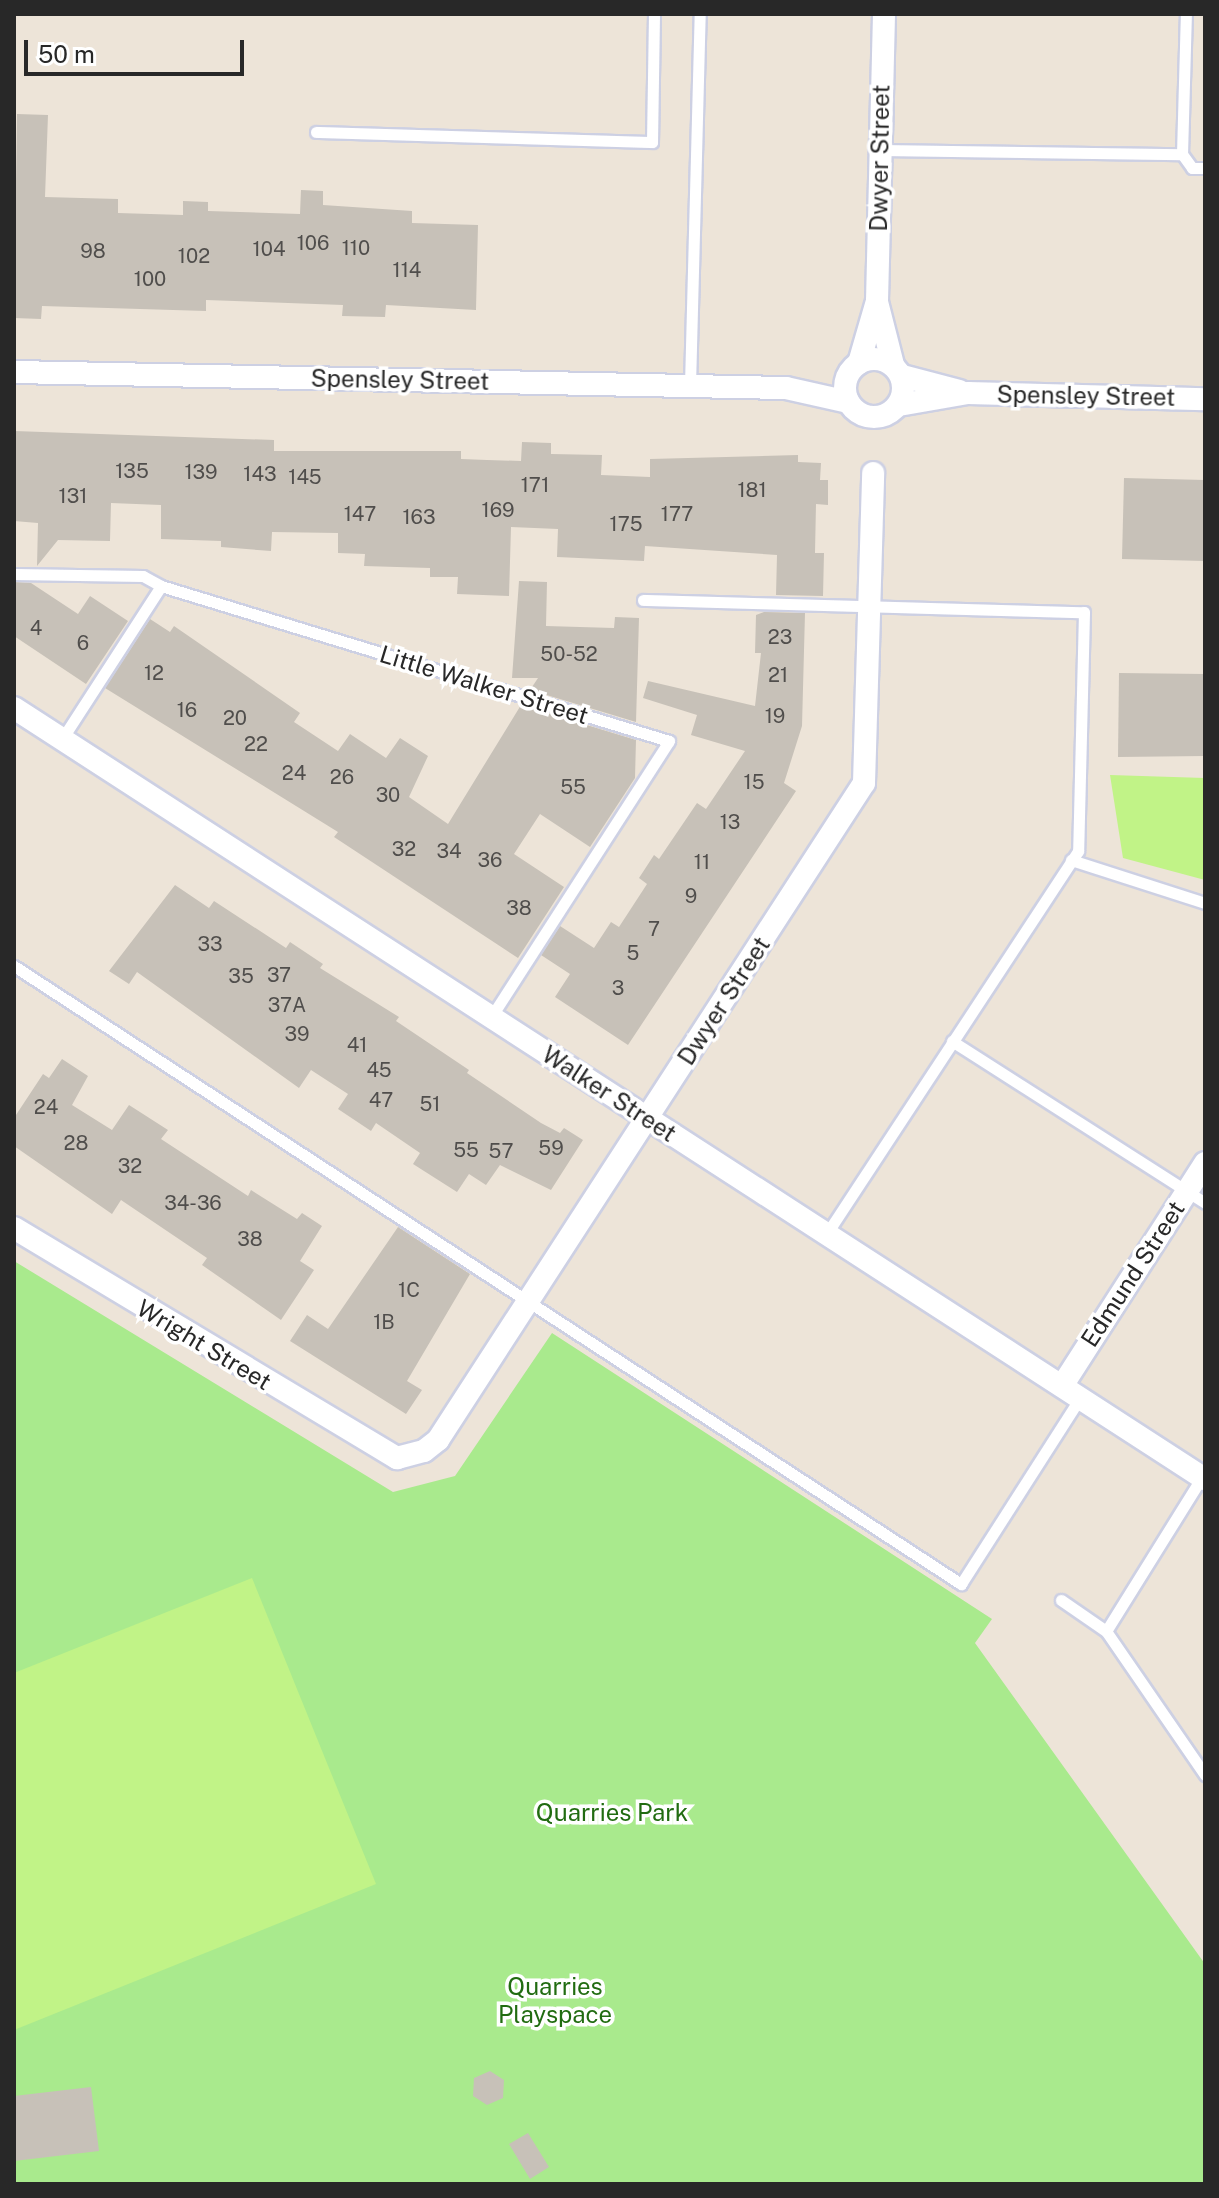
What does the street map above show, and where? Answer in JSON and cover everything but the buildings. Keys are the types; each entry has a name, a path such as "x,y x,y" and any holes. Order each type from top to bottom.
{"street":[{"name":"Dwyer Street","path":"884,14 877,301 897,370"},
{"name":"Dwyer Street","path":"853,369 877,301"},
{"path":"879,359 897,370 899,405 872,418 848,402 853,369 879,359"},
{"name":"Spensley Street","path":"786,388 853,369"},
{"name":"Spensley Street","path":"897,370 968,393"},
{"name":"Spensley Street","path":"14,372 786,388 848,402"},
{"name":"Spensley Street","path":"899,405 968,393 1205,399"},
{"name":"Dwyer Street","path":"397,1458 424,1451 438,1440 864,783 873,473"},
{"name":"Walker Street","path":"14,708 1204,1478"},
{"name":"Edmund Street","path":"1071,1392 1196,1197 1205,1163"},
{"name":"Wright Street","path":"14,1228 397,1458"}],"lane":[{"path":"316,132 652,142 654,14"},
{"path":"690,385 700,14"},
{"path":"1186,14 1182,154 1192,168 1205,168"},
{"path":"880,150 1182,154"},
{"path":"14,574 143,576 161,586 62,739"},
{"name":"Little Walker Street","path":"161,586 669,741 491,1017"},
{"path":"643,600 1084,612 1078,851 826,1234"},
{"path":"1071,860 1205,903"},
{"path":"14,966 961,1584 1071,1392"},
{"path":"952,1041 1196,1197"},
{"path":"1106,1631 1204,1478"},
{"path":"1061,1600 1106,1631 1205,1775"}],"green space":[{"path":"1110,775 1205,778 1205,880 1123,858"},
{"name":"Quarries Park","path":"14,1261 393,1492 455,1476 552,1333 992,1619 975,1643 1205,1964 1205,2184 14,2184"},
{"path":"252,1578 376,1884 14,2030 14,1673"}],"park label":[{"name":"Quarries Playspace","path":"555,2001"}]}
